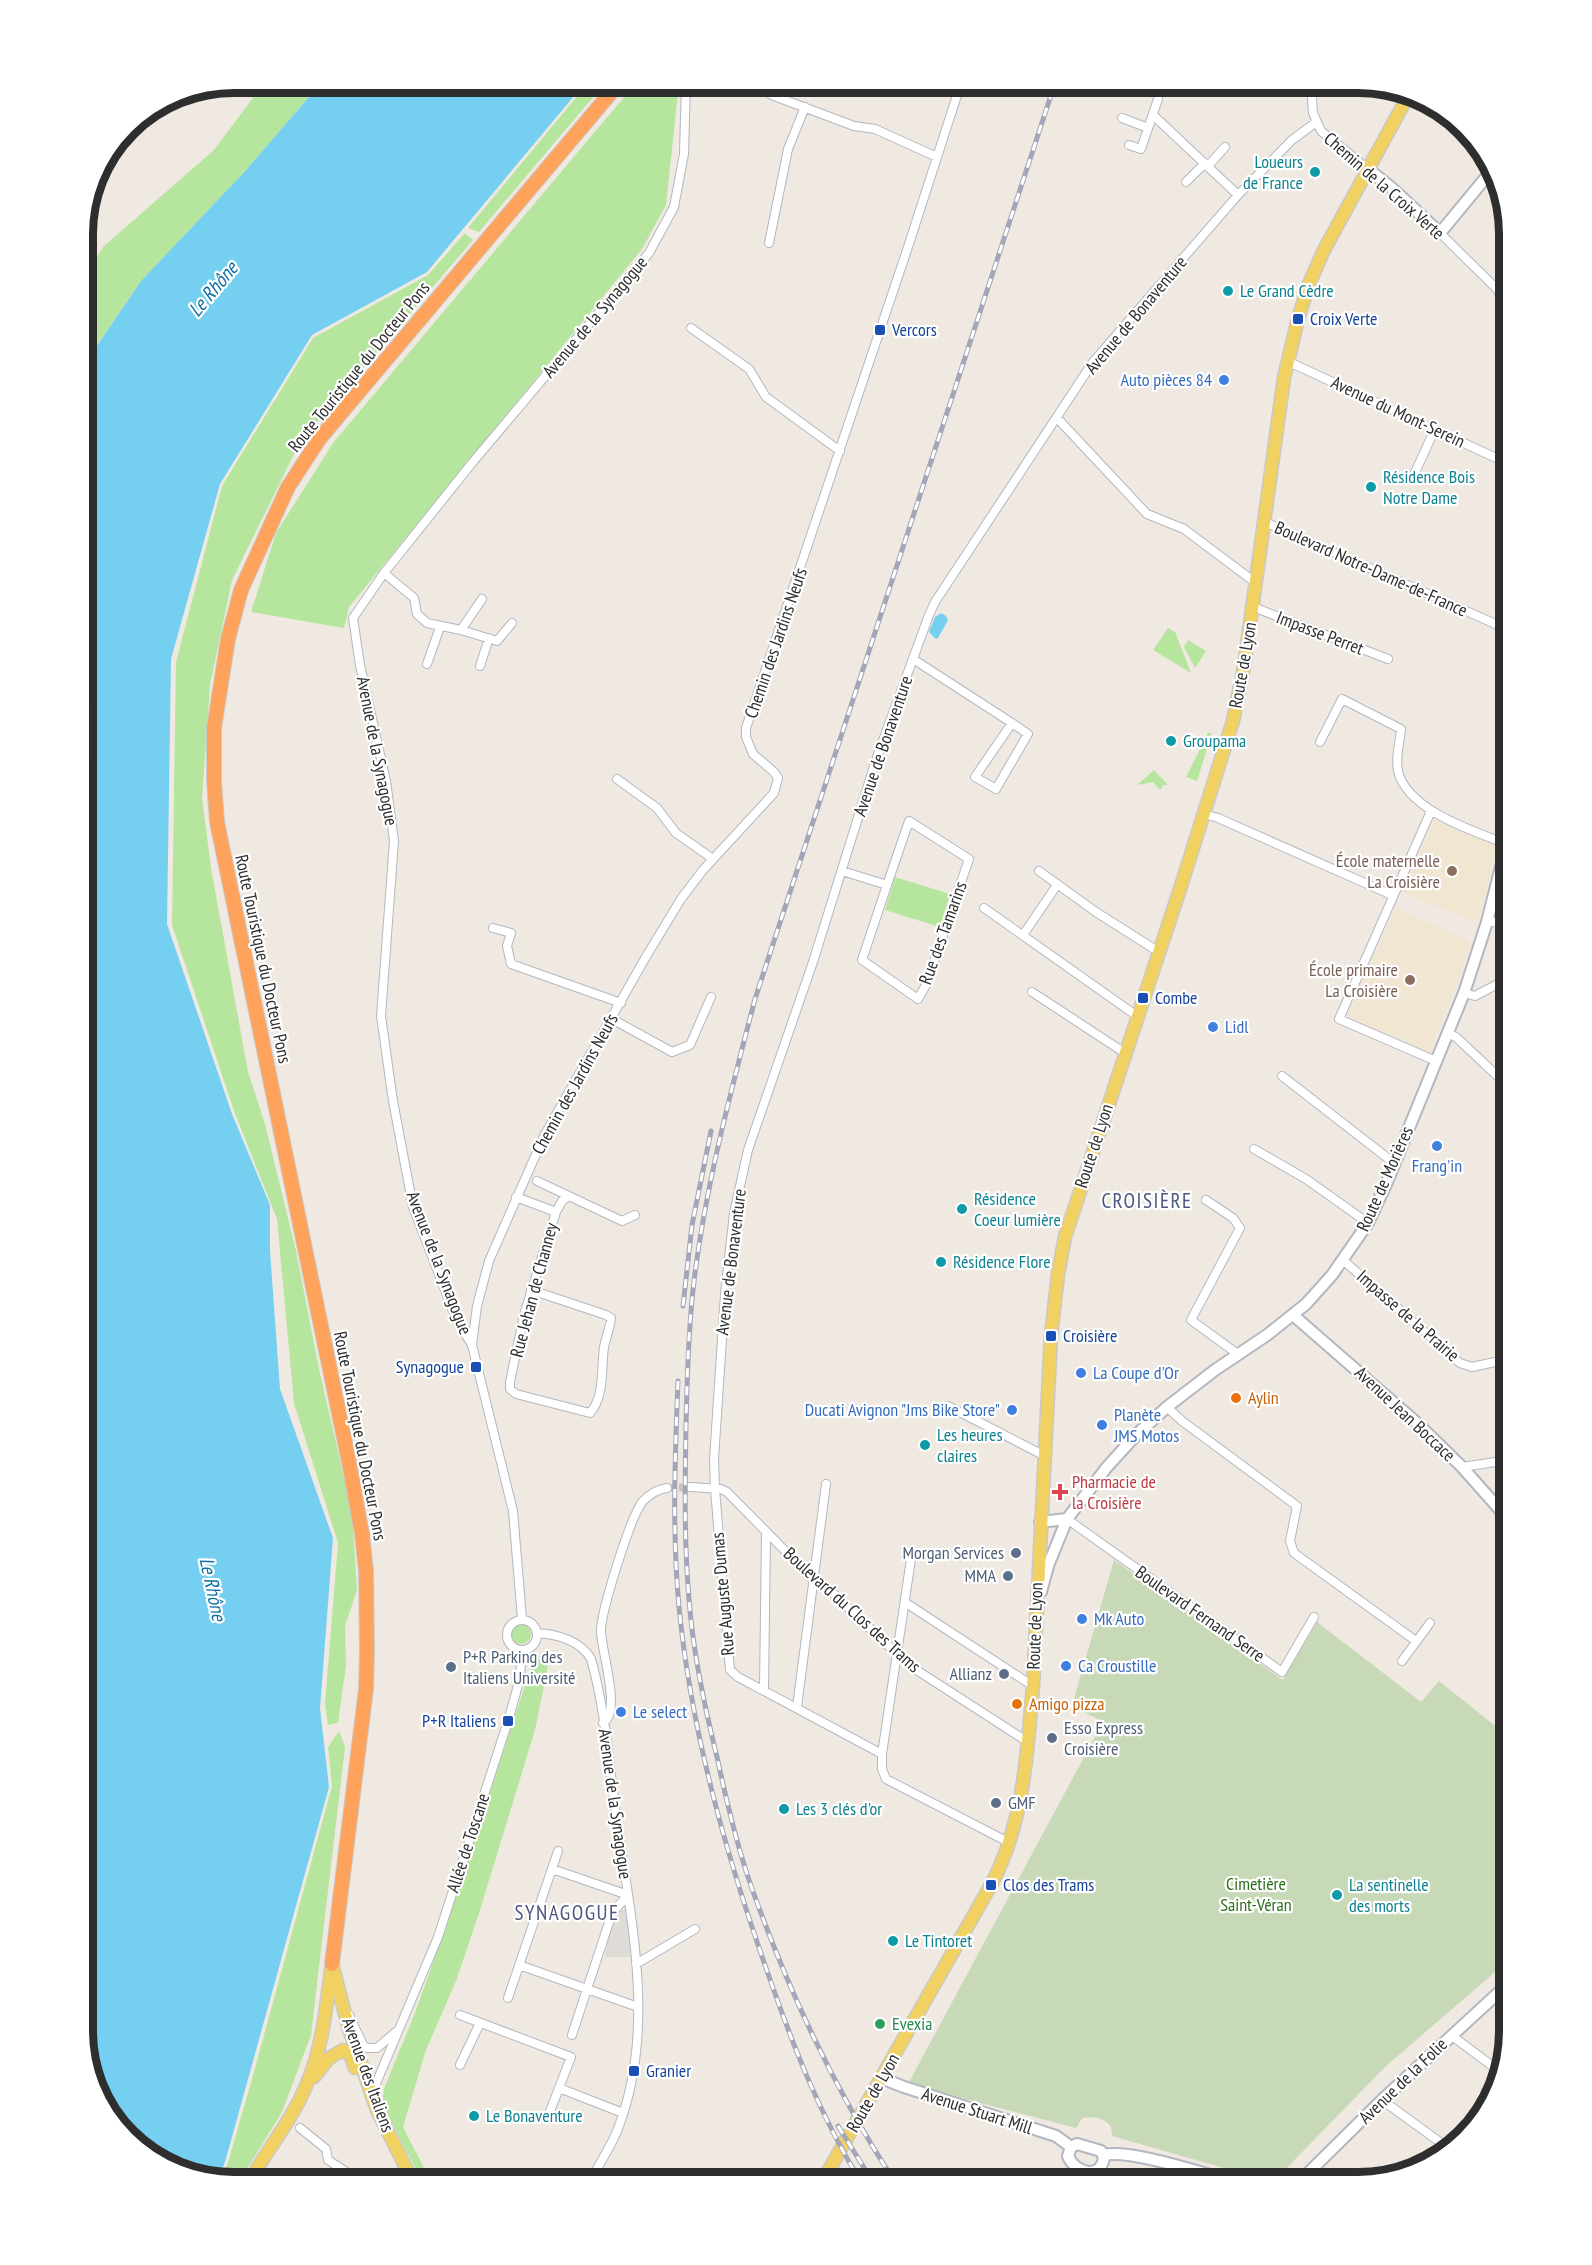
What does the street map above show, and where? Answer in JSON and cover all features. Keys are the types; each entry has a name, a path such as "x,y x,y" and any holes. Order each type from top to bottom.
{"highway":[{"name":"Route Touristique du Docteur Pons","path":"332,1964 366,1689 368,1606 366,1571 349,1461 217,822 214,728 221,681 241,590 288,487 320,438 611,93"}],"main road":[{"name":"Route de Lyon","path":"828,2172 1003,1863 1016,1826 1033,1686 1043,1455 1051,1336 1061,1257 1075,1203 1204,814 1239,693 1287,362 1311,279 1327,243 1405,101"},
{"name":"Chemin de la Croix Verte","path":"1368,169 1440,233"},
{"path":"1440,233 1486,177"},
{"name":"Route de Morières","path":"1036,1610 1048,1566 1067,1520 1107,1467 1137,1434 1167,1407 1293,1315 1344,1261 1368,1223 1464,993 1499,875"},
{"name":"Avenue Jean Boccace","path":"1293,1315 1371,1382 1462,1467 1499,1509"},
{"path":"1040,1522 1067,1520"},
{"name":"Avenue des Italiens","path":"332,1964 349,2029 371,2094 408,2172"},
{"path":"306,2088 322,2033 332,1964"},
{"name":"Avenue de la Folie","path":"1309,2172 1450,2035 1499,1991"},
{"path":"255,2172 306,2088 329,2058 343,2050 351,2056 363,2088 371,2094"},
{"name":"Avenue Stuart Mill","path":"881,2078 1056,2136 1071,2147"},
{"path":"1080,2172 1068,2156 1071,2147 1081,2145 1098,2149 1103,2155 1104,2161 1094,2172"},
{"path":"1103,2155 1138,2157 1196,2172"}],"street":[{"name":"Avenue de la Synagogue","path":"522,1619 513,1511 472,1346 457,1322 413,1207 393,1101 381,1016 394,841 386,781 360,665 353,618 384,573 480,454 649,253 674,207 684,154 686,93"},
{"path":"768,93 854,126 875,129 937,157"},
{"name":"Chemin des Jardins Neufs","path":"472,1346 483,1277 544,1136 680,901 713,859 774,793 778,778 753,754 748,746 746,728 958,93"},
{"name":"Chemin de la Croix Verte","path":"1312,93 1316,123 1329,139 1368,169"},
{"path":"1129,145 1141,149 1158,99"},
{"path":"769,243 788,149 805,107"},
{"path":"1153,115 1238,195"},
{"path":"1122,118 1148,128"},
{"name":"Avenue de Bonaventure","path":"715,1489 714,1459 725,1294 734,1212 748,1150 813,962 878,757 935,602 1093,362 1238,195 1292,140 1316,123"},
{"path":"1186,182 1225,147"},
{"name":"Chemin de la Croix Verte","path":"1440,233 1499,292"},
{"path":"691,328 749,369 766,397 840,451"},
{"name":"Avenue du Mont-Serein","path":"1287,362 1499,459"},
{"path":"1057,418 1147,514 1184,529 1256,583"},
{"path":"1412,479 1435,429"},
{"name":"Boulevard Notre-Dame-de-France","path":"1264,522 1499,626"},
{"path":"384,573 414,598 417,614 427,622 497,641 512,623"},
{"path":"461,630 482,599"},
{"name":"Impasse Perret","path":"1253,607 1388,659"},
{"path":"427,664 440,627"},
{"path":"480,666 489,638"},
{"path":"913,659 1012,723 1028,734 996,789 975,777 1012,723"},
{"path":"1320,742 1342,699 1401,729 1397,757 1398,772 1416,800 1431,811 1499,837"},
{"path":"617,779 657,808 676,833 713,859"},
{"path":"1431,811 1339,1019 1436,1060"},
{"path":"1204,814 1218,818 1392,895"},
{"name":"Rue des Tamarins","path":"909,821 969,859 926,985 918,999 862,960 887,885 909,821"},
{"path":"842,871 887,885"},
{"path":"1038,871 1096,912 1159,952"},
{"path":"1023,935 1055,888"},
{"path":"984,908 1137,1016"},
{"path":"1487,921 1495,923 1499,921"},
{"path":"493,928 512,933 507,946 511,964 621,1003"},
{"path":"1464,993 1474,996 1499,983"},
{"path":"1032,992 1125,1053"},
{"path":"612,1019 672,1052 690,1045 711,997"},
{"path":"1447,1033 1456,1037 1499,1078"},
{"path":"1282,1076 1394,1163"},
{"path":"1254,1149 1306,1179 1368,1223"},
{"path":"537,1180 622,1221 635,1215"},
{"name":"Rue Jehan de Channey","path":"531,1290 611,1318 605,1344 601,1386 594,1408 587,1414 516,1394 510,1389 531,1290 555,1212 562,1201 569,1196"},
{"path":"516,1197 555,1212"},
{"path":"1206,1200 1233,1218 1240,1228 1191,1320 1239,1355"},
{"name":"Impasse de la Prairie","path":"1344,1261 1460,1363 1472,1367 1499,1361"},
{"path":"948,1406 1043,1455"},
{"path":"1167,1407 1182,1421 1297,1506 1290,1541 1294,1553 1416,1641"},
{"path":"1462,1467 1499,1461"},
{"path":"797,1707 826,1484"},
{"path":"690,1487 715,1489"},
{"path":"603,1723 609,1718 610,1712 609,1679 601,1631 604,1608 636,1512 654,1492 667,1488"},
{"name":"Boulevard du Clos des Trams","path":"715,1489 727,1492 814,1578 918,1671 1028,1742"},
{"name":"Rue Auguste Dumas","path":"715,1489 730,1670 738,1677 882,1754"},
{"name":"Boulevard Fernand Serre","path":"1067,1520 1282,1672 1314,1617"},
{"path":"764,1690 766,1532"},
{"path":"911,1559 882,1754 882,1769 886,1779 1010,1843"},
{"path":"906,1603 1033,1686"},
{"path":"522,1619 532,1623 537,1633 532,1646 523,1650 510,1645 507,1635 511,1624 522,1619"},
{"path":"1402,1661 1431,1623"},
{"name":"Avenue de la Synagogue","path":"537,1633 550,1634 567,1640 588,1654 593,1666 633,1921 638,2007 634,2072 619,2127 594,2172"},
{"name":"Allée de Toscane","path":"371,2094 438,1937 508,1721 519,1682 523,1650"},
{"path":"508,1998 558,1851"},
{"path":"552,1869 628,1895 612,1913 572,2035"},
{"path":"636,1964 695,1929"},
{"path":"519,1965 638,2007"},
{"name":"Allée de Toscane","path":"344,2007 363,2045 367,2048 377,2048 398,2030"},
{"path":"460,2015 571,2057 547,2120"},
{"path":"460,2065 480,2023"},
{"path":"1450,2035 1494,2067"},
{"path":"559,2088 623,2113"},
{"path":"1382,2100 1442,2144"},
{"path":"300,2128 326,2148 328,2160 347,2172"}],"shaded area":[{"name":"École maternelle La Croisière","path":"1435,820 1494,846 1496,851 1479,920 1474,922 1403,892"},
{"name":"École primaire La Croisière","path":"1396,908 1468,940 1471,945 1429,1053 1347,1015"},
{"path":"619,1909 628,1910 632,1957 605,1957 609,1933"}],"green space":[{"path":"257,93 312,93 247,169 141,281 93,351 93,264 103,247 214,150"},
{"path":"580,93 597,93 479,232 468,228"},
{"path":"628,93 678,93 666,205 642,249 349,607 344,628 251,612 276,533 333,443"},
{"path":"465,233 473,240 300,442 232,580 210,685 202,798 211,868 248,1072 265,1124 296,1251 319,1369 352,1512 357,1590 345,1626 346,1665 338,1723 328,1725 325,1704 338,1543 294,1403 277,1219 234,1111 172,925 176,662 222,486 313,338 428,275"},
{"path":"1168,628 1175,632 1191,673 1153,650"},
{"path":"1188,640 1206,651 1195,668 1184,647"},
{"path":"1208,733 1212,733 1197,781 1186,777"},
{"path":"1154,770 1168,785 1163,785 1160,790 1153,782 1137,785"},
{"path":"895,877 950,894 940,927 885,910"},
{"name":"Cimetière Saint-Véran","path":"1114,1560 1283,1680 1317,1622 1421,1702 1439,1681 1499,1729 1499,1969 1385,2067 1283,2172 1238,2172 1112,2136 1111,2127 1098,2118 1082,2118 1076,2128 908,2084 1103,1722 1072,1706"},
{"path":"521,1624 528,1627 531,1634 528,1641 521,1644 514,1641 511,1634 514,1627"},
{"path":"547,1653 550,1656 535,1730 480,1910 456,1981 426,2050 403,2127 426,2172 417,2172 382,2104 384,2089 415,2013 451,1912 536,1657"},
{"path":"339,1731 345,1747 311,2035 282,2112 245,2172 224,2172 254,2072 332,1786 328,1747"}],"water":[{"name":"Le Rhône","path":"312,93 577,93 427,272 312,335 220,484 171,659 167,924 232,1114 270,1205 270,1251 280,1389 333,1538 320,1708 329,1787 221,2171 188,2165 171,2158 141,2137 112,2102 98,2068 94,2050 93,351 141,281 247,169"},
{"path":"941,613 948,620 936,639 929,632 935,617"}],"tunnel":[{"path":"667,1488 690,1487"}],"railway":[{"path":"889,2172 832,2074 796,1999 750,1883 728,1805 700,1678 689,1599 685,1491 690,1324 698,1253 711,1180 755,999 1052,93"},
{"path":"683,1306 692,1225 711,1131"},
{"path":"678,1381 675,1551 685,1653 701,1744 737,1880 786,2024 819,2104 855,2172"},
{"path":"838,2126 867,2172"}],"place":[{"name":"Loueurs de France","path":"1315,172"},
{"name":"Le Grand Cèdre","path":"1228,291"},
{"name":"Croix Verte","path":"1298,319"},
{"name":"Vercors","path":"880,330"},
{"name":"Auto pièces 84","path":"1224,380"},
{"name":"Résidence Bois Notre Dame","path":"1371,487"},
{"name":"Groupama","path":"1171,741"},
{"name":"École maternelle La Croisière","path":"1452,871"},
{"name":"École primaire La Croisière","path":"1410,980"},
{"name":"Combe","path":"1143,998"},
{"name":"Lidl","path":"1213,1027"},
{"name":"Frang'in","path":"1437,1146"},
{"name":"Résidence Coeur lumière","path":"962,1209"},
{"name":"Résidence Flore","path":"941,1262"},
{"name":"Croisière","path":"1051,1336"},
{"name":"Synagogue","path":"476,1367"},
{"name":"La Coupe d'Or","path":"1081,1373"},
{"name":"Aylin","path":"1236,1398"},
{"name":"Ducati Avignon \"Jms Bike Store\"","path":"1012,1410"},
{"name":"Planète JMS Motos","path":"1102,1425"},
{"name":"Les heures claires","path":"925,1445"},
{"name":"Pharmacie de la Croisière","path":"1060,1492"},
{"name":"Morgan Services","path":"1016,1553"},
{"name":"MMA","path":"1008,1576"},
{"name":"Mk Auto","path":"1082,1619"},
{"name":"Ca Croustille","path":"1066,1666"},
{"name":"P+R Parking des Italiens Université","path":"451,1667"},
{"name":"Allianz","path":"1004,1674"},
{"name":"Amigo pizza","path":"1017,1704"},
{"name":"Le select","path":"621,1712"},
{"name":"P+R Italiens","path":"508,1721"},
{"name":"Esso Express Croisière","path":"1052,1738"},
{"name":"GMF","path":"996,1803"},
{"name":"Les 3 clés d'or","path":"784,1809"},
{"name":"Clos des Trams","path":"991,1885"},
{"name":"La sentinelle des morts","path":"1337,1895"},
{"name":"Le Tintoret","path":"893,1941"},
{"name":"Evexia","path":"880,2024"},
{"name":"Granier","path":"634,2071"},
{"name":"Le Bonaventure","path":"474,2116"}],"district":[{"name":"CROISIÈRE","path":"1147,1201"},
{"name":"SYNAGOGUE","path":"567,1913"}]}
